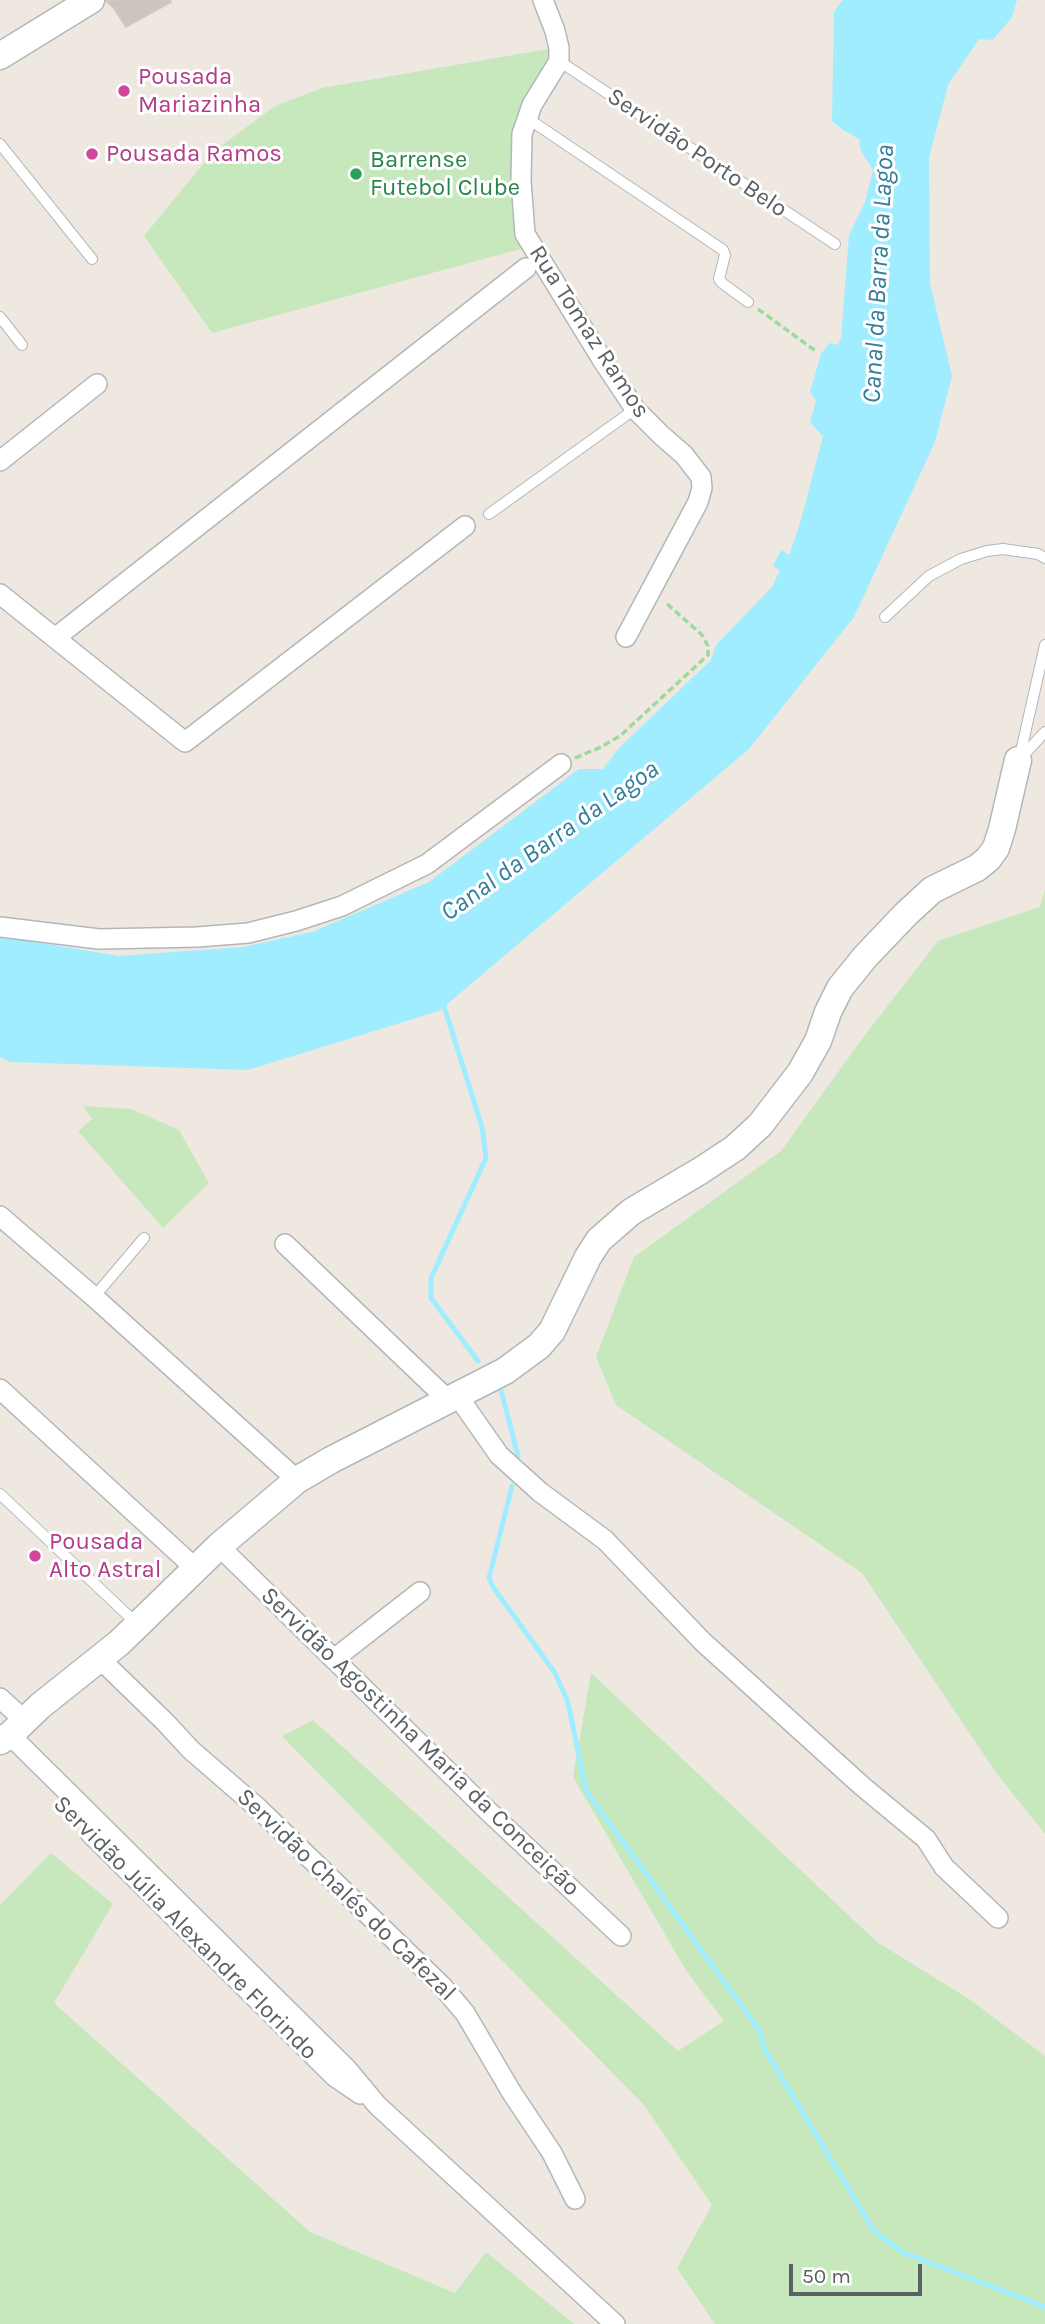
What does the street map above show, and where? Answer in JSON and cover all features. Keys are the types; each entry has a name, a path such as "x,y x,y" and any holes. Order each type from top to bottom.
{"street":[{"path":"0,56 91,0"},
{"path":"543,0 555,31 559,61"},
{"name":"Rua Tomaz Ramos","path":"559,61 526,118 521,145 525,234 635,409 696,468 701,477 702,488 698,502 626,637"},
{"path":"55,638 526,268"},
{"path":"0,461 97,384"},
{"path":"0,594 185,742 465,526"},
{"path":"9,1735 139,1625 195,1568 297,1480 505,1371 539,1346 563,1312 588,1257 599,1240 631,1212 735,1148 760,1125 800,1073 818,1041 828,1012 841,988 865,957 932,891 977,868 996,848 1018,760"},
{"path":"0,927 99,939 184,937 248,933 296,920 342,906 427,864 561,764"},
{"path":"0,1216 297,1480"},
{"path":"285,1244 452,1397 499,1455 540,1492 605,1540 703,1642 862,1786 912,1825 926,1839 944,1867 998,1918"},
{"path":"0,1389 195,1568"},
{"name":"Servidão Agostinha Maria da Conceição","path":"219,1546 487,1810 621,1937"},
{"path":"334,1659 420,1592"},
{"name":"Servidão Chalés do Cafezal","path":"100,1659 191,1750 258,1808 442,1986 465,2012 512,2094 552,2153 575,2199"},
{"name":"Servidão Júlia Alexandre Florindo","path":"0,1698 9,1735 348,2069 377,2105 615,2324"}],"lane":[{"name":"Servidão Porto Belo","path":"559,61 835,244"},
{"path":"526,118 723,250 725,255 719,279 748,302"},
{"path":"0,144 92,259"},
{"path":"0,317 22,345"},
{"path":"489,514 635,409"},
{"path":"885,617 929,576 961,559 1003,549 1038,554 1045,558"},
{"path":"1018,760 1045,645"},
{"path":"1018,760 1045,732"},
{"path":"94,1297 144,1238"},
{"path":"0,1494 139,1625"}],"path":[{"path":"748,302 817,352"},
{"path":"561,764 620,736 708,655 708,646 702,635 651,590"}],"green space":[{"name":"Barrense Futebol Clube","path":"548,49 550,61 518,117 524,248 212,333 144,236 213,152 275,106 322,88"},
{"path":"1045,889 1045,1834 997,1774 862,1573 616,1405 596,1357 634,1257 781,1151 865,1035 938,941 1040,907"},
{"path":"83,1106 131,1109 179,1130 209,1183 163,1228 78,1131 92,1119"},
{"path":"591,1673 877,1942 969,1999 1045,2056 1045,2324 715,2324 677,2268 712,2205 644,2105 282,1736 313,1720 678,2051 724,2021 687,1972 573,1777"},
{"path":"51,1853 113,1904 54,2003 310,2232 455,2293 486,2252 574,2324 0,2324 0,1905"}],"water":[{"name":"Canal da Barra da Lagoa","path":"843,0 1017,0 1012,17 993,40 979,39 948,85 929,158 930,283 952,376 935,442 854,617 749,749 439,1011 248,1070 10,1062 0,1057 0,936 119,956 243,947 312,932 429,882 579,769 603,769 619,748 711,660 716,645 772,587 780,570 773,566 781,550 789,555 801,520 823,436 810,422 816,401 810,392 821,354 829,343 838,345 841,338 849,235 865,202 873,170 861,151 859,139 832,121 834,11"}],"building":[{"path":"106,1 171,2 126,27"}],"waterway":[{"path":"443,1003 482,1127 486,1158 431,1278 431,1298 478,1361"},
{"path":"501,1390 518,1456"},
{"path":"512,1486 489,1578 555,1673 568,1702 586,1791 760,2031 764,2048 874,2231 902,2252 1045,2307"}],"place":[{"name":"Pousada Mariazinha","path":"124,91"},
{"name":"Pousada Ramos","path":"92,154"},
{"name":"Barrense Futebol Clube","path":"356,174"},
{"name":"Pousada Alto Astral","path":"35,1556"}]}
